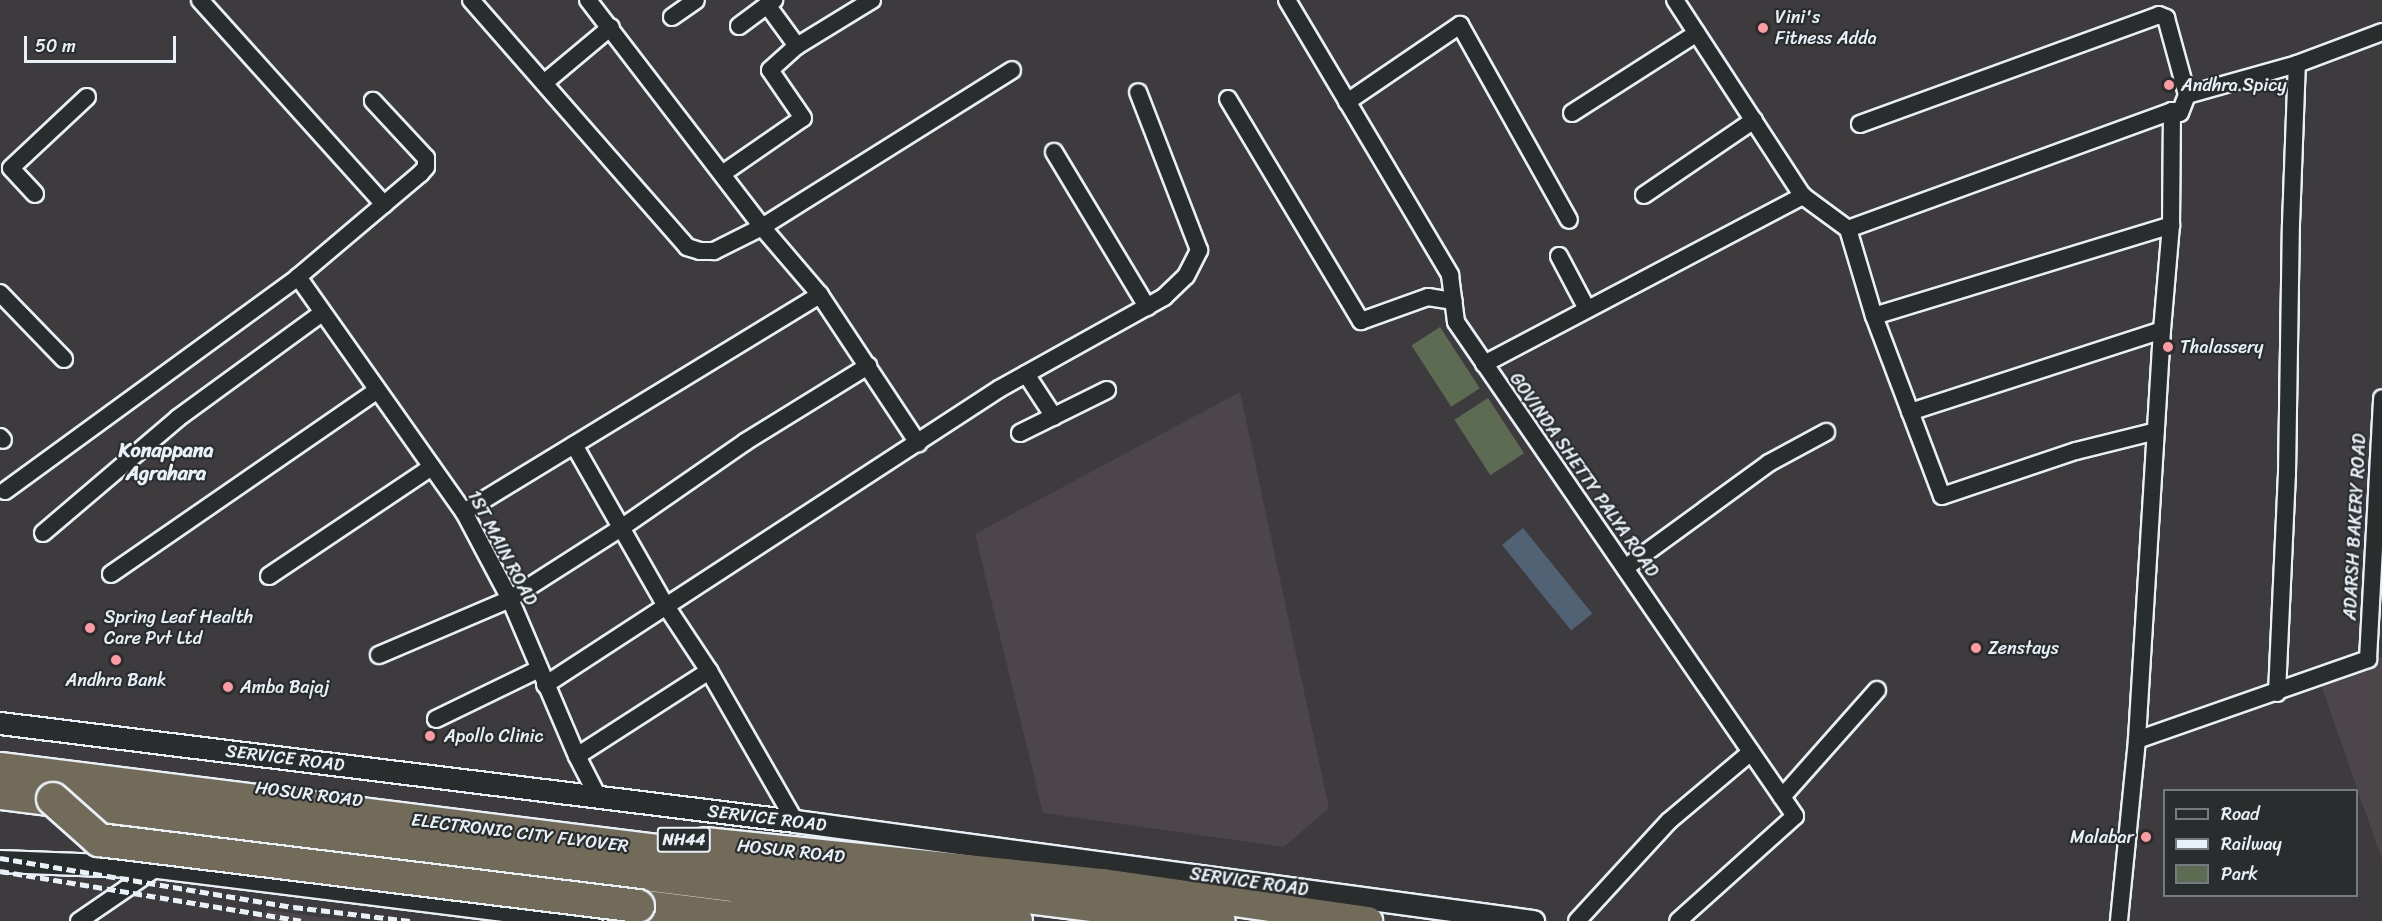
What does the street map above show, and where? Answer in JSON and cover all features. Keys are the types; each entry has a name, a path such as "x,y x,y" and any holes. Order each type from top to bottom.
{"highway":[{"name":"HOSUR ROAD","path":"0,755 587,830 1103,883 1368,921"},
{"name":"ELECTRONIC CITY FLYOVER","path":"0,769 1219,921"},
{"name":"ELECTRONIC CITY FLYOVER","path":"0,793 1016,921"},
{"path":"53,800 99,840 759,921"},
{"path":"0,805 886,921"}],"street":[{"path":"200,0 384,204"},
{"path":"471,0 687,247 700,251 714,251 762,227 1012,70"},
{"path":"588,0 611,27 762,227 820,295 918,443"},
{"path":"672,17 696,0"},
{"path":"722,174 803,118 771,70 797,46 872,0"},
{"name":"GOVINDA SHETTY PALYA ROAD","path":"1287,0 1450,275 1456,322 1795,816 1678,921"},
{"path":"1675,0 1803,196 1848,230 1874,316 1942,496 2076,451 2156,431"},
{"path":"739,26 770,2 797,46"},
{"path":"1848,230 2172,111 2180,112 2187,95 2166,18 2159,15 1860,124"},
{"path":"1347,102 1460,25 1569,220"},
{"path":"544,83 611,27"},
{"path":"2187,95 2297,64 2382,32"},
{"path":"1572,113 1697,33"},
{"path":"2137,740 2277,693 2287,474 2290,224 2297,64"},
{"path":"436,719 542,677 666,606 999,389 1164,297 1186,276 1198,250 1138,92"},
{"path":"35,194 6,161 87,97"},
{"path":"1228,99 1361,321 1428,297 1454,301"},
{"path":"5,491 298,277 420,174 426,167 426,158 373,101"},
{"path":"2120,921 2137,740 2162,330 2171,225 2172,111"},
{"path":"1644,195 1754,120"},
{"path":"1054,152 1147,307"},
{"path":"1484,364 1803,196"},
{"path":"1874,316 2171,225"},
{"path":"1559,256 1587,309"},
{"name":"1ST MAIN ROAD","path":"298,277 376,391 464,512 510,599 577,756 598,797"},
{"path":"464,512 820,295"},
{"path":"2,301 64,359"},
{"path":"44,533 178,418 322,313"},
{"path":"1910,412 2162,330"},
{"path":"379,655 510,599 621,528 745,442 868,366"},
{"path":"1026,374 1054,417"},
{"path":"1020,433 1107,390"},
{"path":"111,574 376,391"},
{"name":"ADARSH BAKERY ROAD","path":"2277,693 2368,659 2382,398"},
{"path":"1625,568 1769,463 1826,432"},
{"path":"574,445 666,606 709,671 795,821"},
{"path":"269,576 432,466"},
{"path":"577,756 709,671"},
{"path":"1782,797 1877,690"},
{"name":"SERVICE ROAD","path":"0,723 795,821 1533,921"},
{"path":"1577,921 1669,821 1751,752"},
{"path":"0,861 158,867 591,921"},
{"path":"79,921 158,867"}],"shaded area":[{"path":"1240,392 1329,808 1284,847 1043,813 975,534"},
{"path":"2382,657 2382,860 2318,676 2360,660"},
{"path":"269,910 350,921 251,921"}],"green space":[{"path":"1440,327 1480,388 1451,407 1411,346"},
{"path":"1488,398 1524,453 1490,475 1454,420"}],"water":[{"path":"1523,528 1592,613 1571,630 1502,545"}],"railway":[{"path":"0,858 294,907 410,921"},
{"path":"0,871 301,921"}],"place":[{"name":"Vini's Fitness Adda","path":"1763,28"},
{"name":"Andhra Spicy","path":"2169,85"},
{"name":"Thalassery","path":"2168,347"},
{"name":"Spring Leaf Health Care Pvt Ltd","path":"90,628"},
{"name":"Zenstays","path":"1976,648"},
{"name":"Andhra Bank","path":"116,660"},
{"name":"Amba Bajaj","path":"228,687"},
{"name":"Apollo Clinic","path":"430,736"},
{"name":"Malabar","path":"2146,837"}],"district":[{"name":"Konappana Agrahara","path":"166,462"}]}
